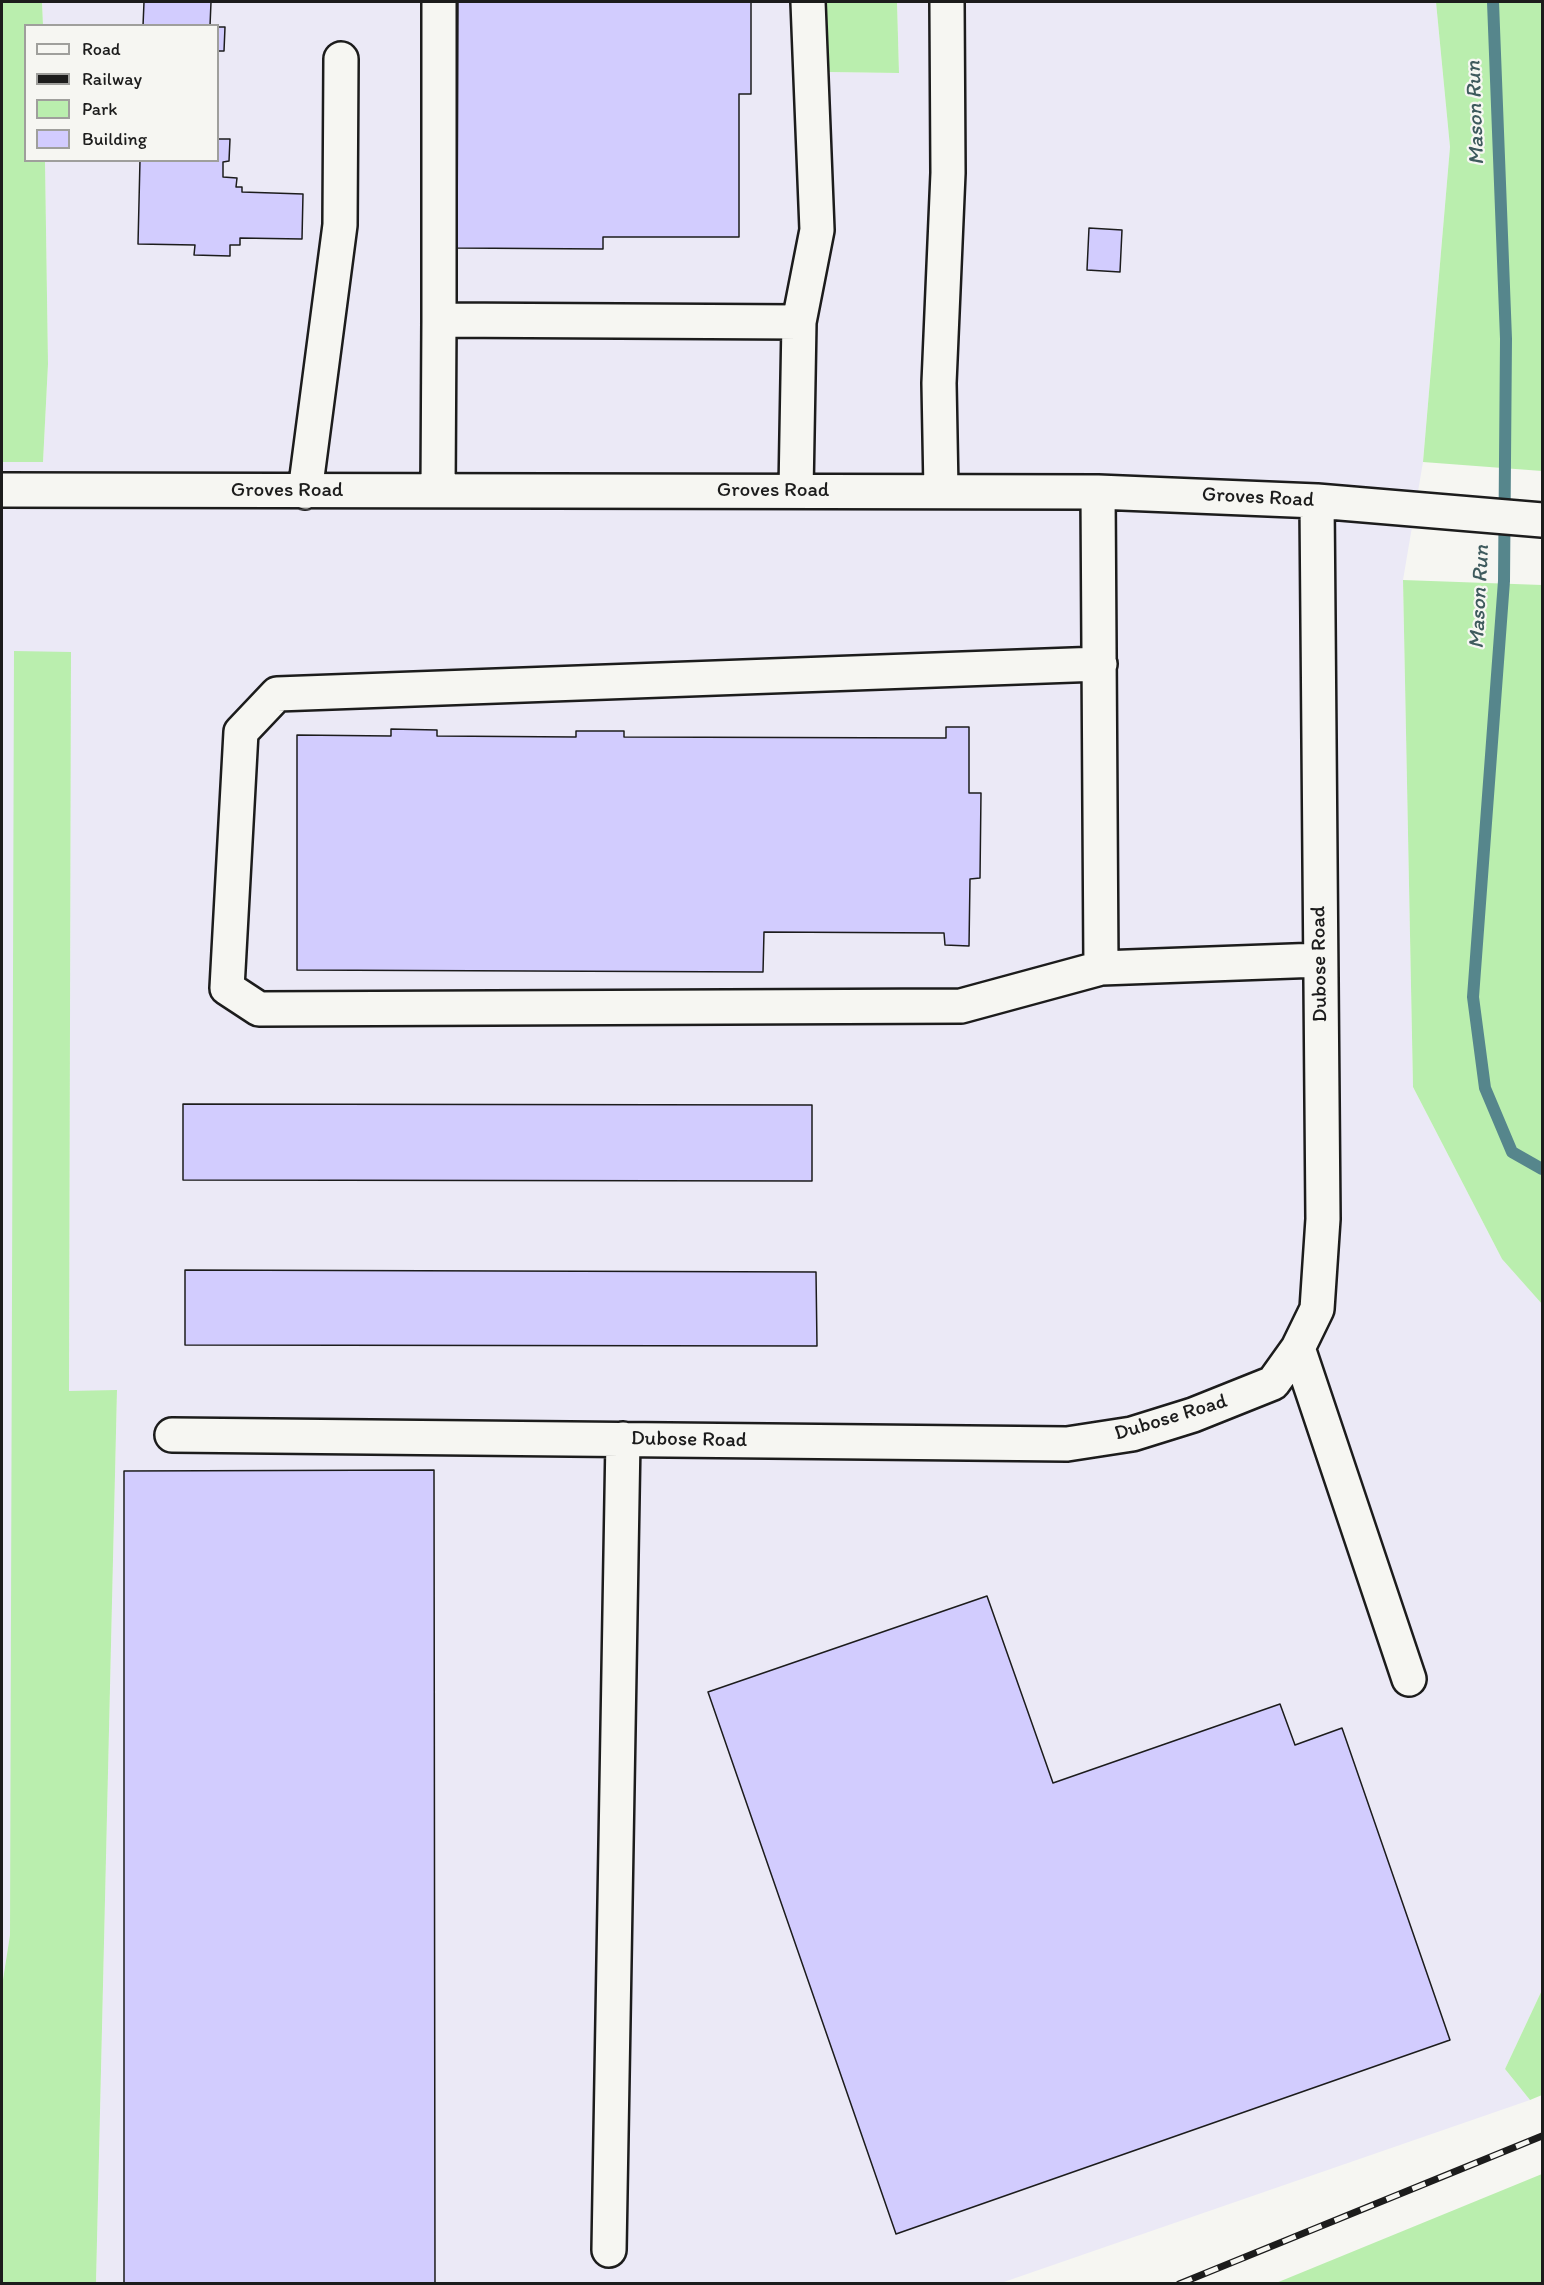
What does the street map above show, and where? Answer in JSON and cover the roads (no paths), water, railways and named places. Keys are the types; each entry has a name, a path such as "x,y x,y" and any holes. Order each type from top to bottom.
{"street":[{"path":"438,491 439,2"},
{"path":"796,491 799,322 817,230 808,2"},
{"path":"941,490 939,383 948,173 947,2"},
{"path":"305,492 340,225 341,59"},
{"path":"439,320 799,322"},
{"name":"Groves Road","path":"2,490 1098,492 1317,501 1536,519"},
{"path":"1098,492 1101,968"},
{"name":"Dubose Road","path":"172,1436 1067,1444 1132,1434 1193,1415 1273,1383 1298,1348 1317,1309 1323,1219 1317,501"},
{"path":"1100,664 277,693 241,732 227,988 259,1009 961,1006 1101,968 1320,960"},
{"path":"1298,1348 1409,1680"},
{"path":"609,2250 623,1439"}],"waterway":[{"name":"Mason Run","path":"1493,2 1506,339 1504,581 1473,997 1485,1088 1512,1152 1542,1169"}],"railway":[{"path":"1179,2284 1542,2136"}]}
